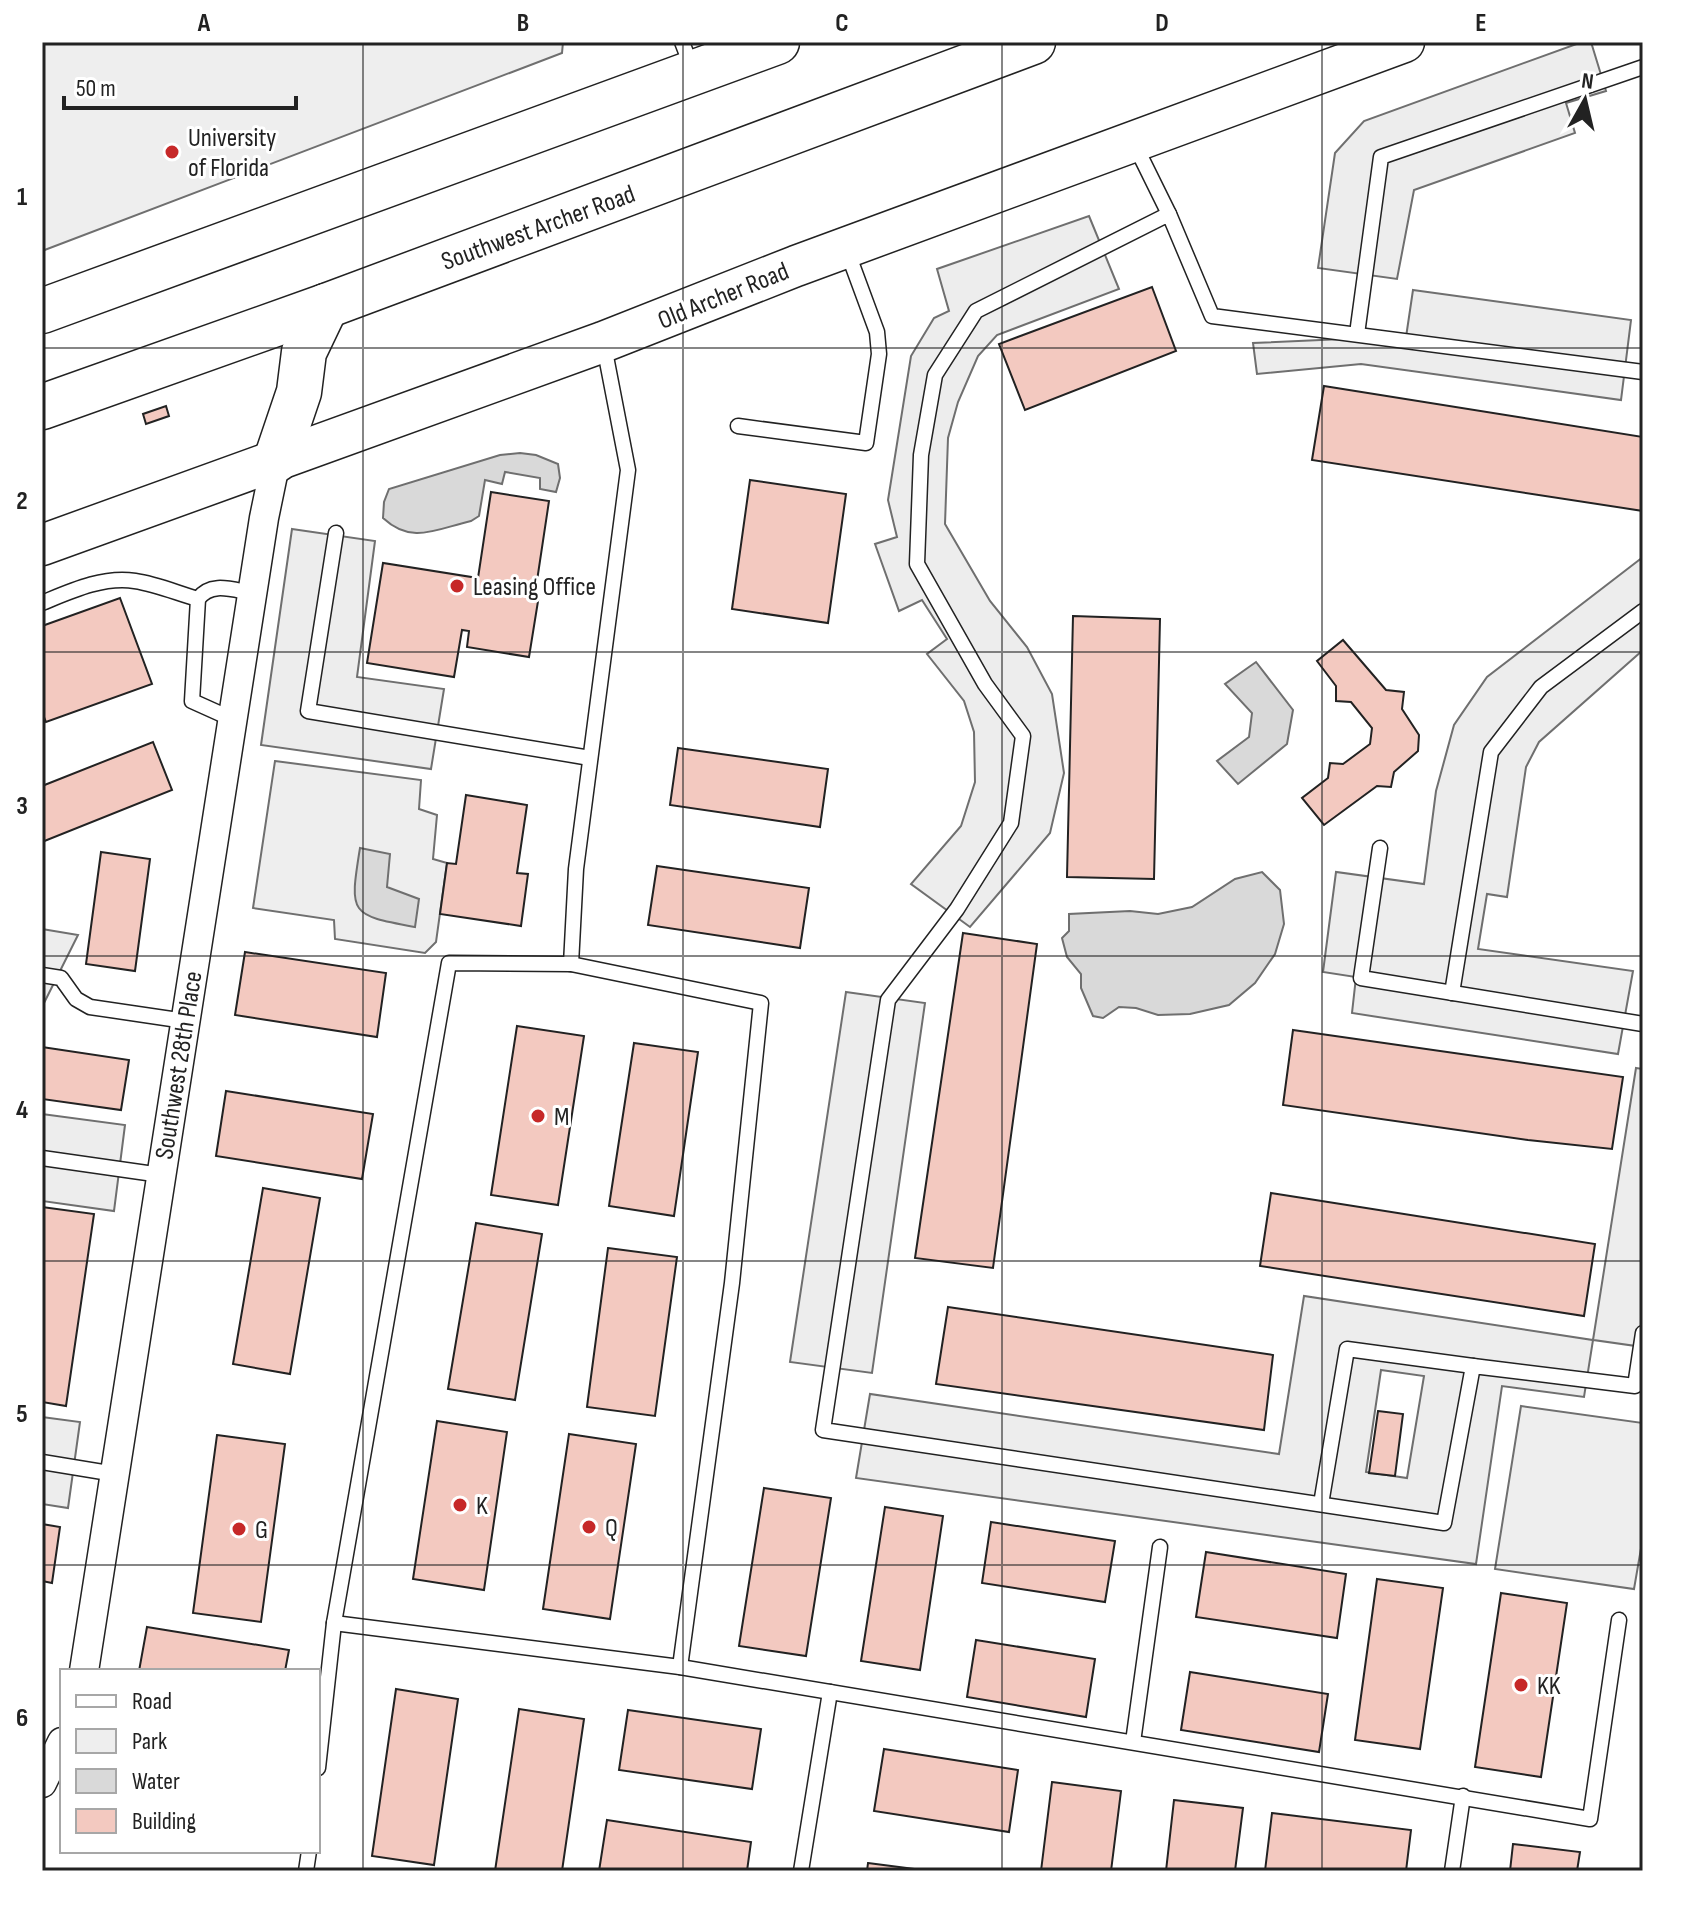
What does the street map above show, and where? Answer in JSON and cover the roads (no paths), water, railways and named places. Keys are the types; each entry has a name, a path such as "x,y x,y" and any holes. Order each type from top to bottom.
{"main road":[{"path":"42,311 688,57 777,42"},
{"name":"Southwest Archer Road","path":"42,407 326,306 1033,42"},
{"path":"276,460 299,392 304,352 326,306"}],"street":[{"name":"Old Archer Road","path":"42,545 603,342 846,248 1404,42"},
{"name":"Southwest 28th Place","path":"84,1669 232,719 276,460"},
{"path":"42,1783 54,1745"}],"lane":[{"path":"1357,334 1381,157 1643,67"},
{"path":"1134,142 1169,214 1212,316 1643,372"},
{"path":"1169,214 976,311 935,375 921,455 917,564 985,684 1023,736 1011,823 957,909 888,1000 823,1430 1444,1523 1473,1366"},
{"path":"738,426 866,443 878,343 870,311 846,248"},
{"path":"571,964 576,869 628,470 603,342"},
{"path":"336,533 308,711 590,758"},
{"path":"42,603 90,585 126,580 198,599"},
{"path":"232,719 192,701 198,599 212,587 252,593"},
{"path":"1452,993 1491,752 1541,687 1643,611"},
{"path":"1380,848 1361,978 1643,1024"},
{"path":"320,1750 334,1623 449,963 571,964 761,1003 732,1283 680,1667"},
{"path":"42,975 61,978 76,999 90,1007 185,1021"},
{"path":"42,1158 161,1175"},
{"path":"1321,1504 1347,1349 1635,1386 1643,1333"},
{"path":"42,1462 115,1474"},
{"path":"1133,1742 1160,1547"},
{"path":"334,1623 680,1667 1590,1819 1619,1620"},
{"path":"801,1871 830,1692"},
{"path":"1452,1871 1463,1796"}],"water":[{"path":"500,455 536,455 558,464 560,478 556,492 540,489 540,478 505,472 502,484 485,480 479,516 471,521 414,533 404,531 383,518 389,489"},
{"path":"1256,662 1293,710 1287,744 1238,784 1217,761 1249,737 1252,713 1225,684"},
{"path":"360,848 390,854 387,887 419,899 415,927 377,919 359,908 355,887"},
{"path":"1262,872 1280,890 1284,924 1275,954 1255,983 1229,1005 1190,1014 1158,1015 1136,1008 1119,1007 1103,1018 1093,1016 1081,988 1081,974 1067,957 1062,938 1069,931 1069,914 1130,911 1158,914 1192,907 1235,879"}],"place":[{"name":"University of Florida","path":"172,152"},
{"name":"Leasing Office","path":"457,586"},
{"name":"M","path":"538,1116"},
{"name":"K","path":"460,1505"},
{"name":"Q","path":"589,1527"},
{"name":"G","path":"239,1529"},
{"name":"KK","path":"1521,1685"}]}
